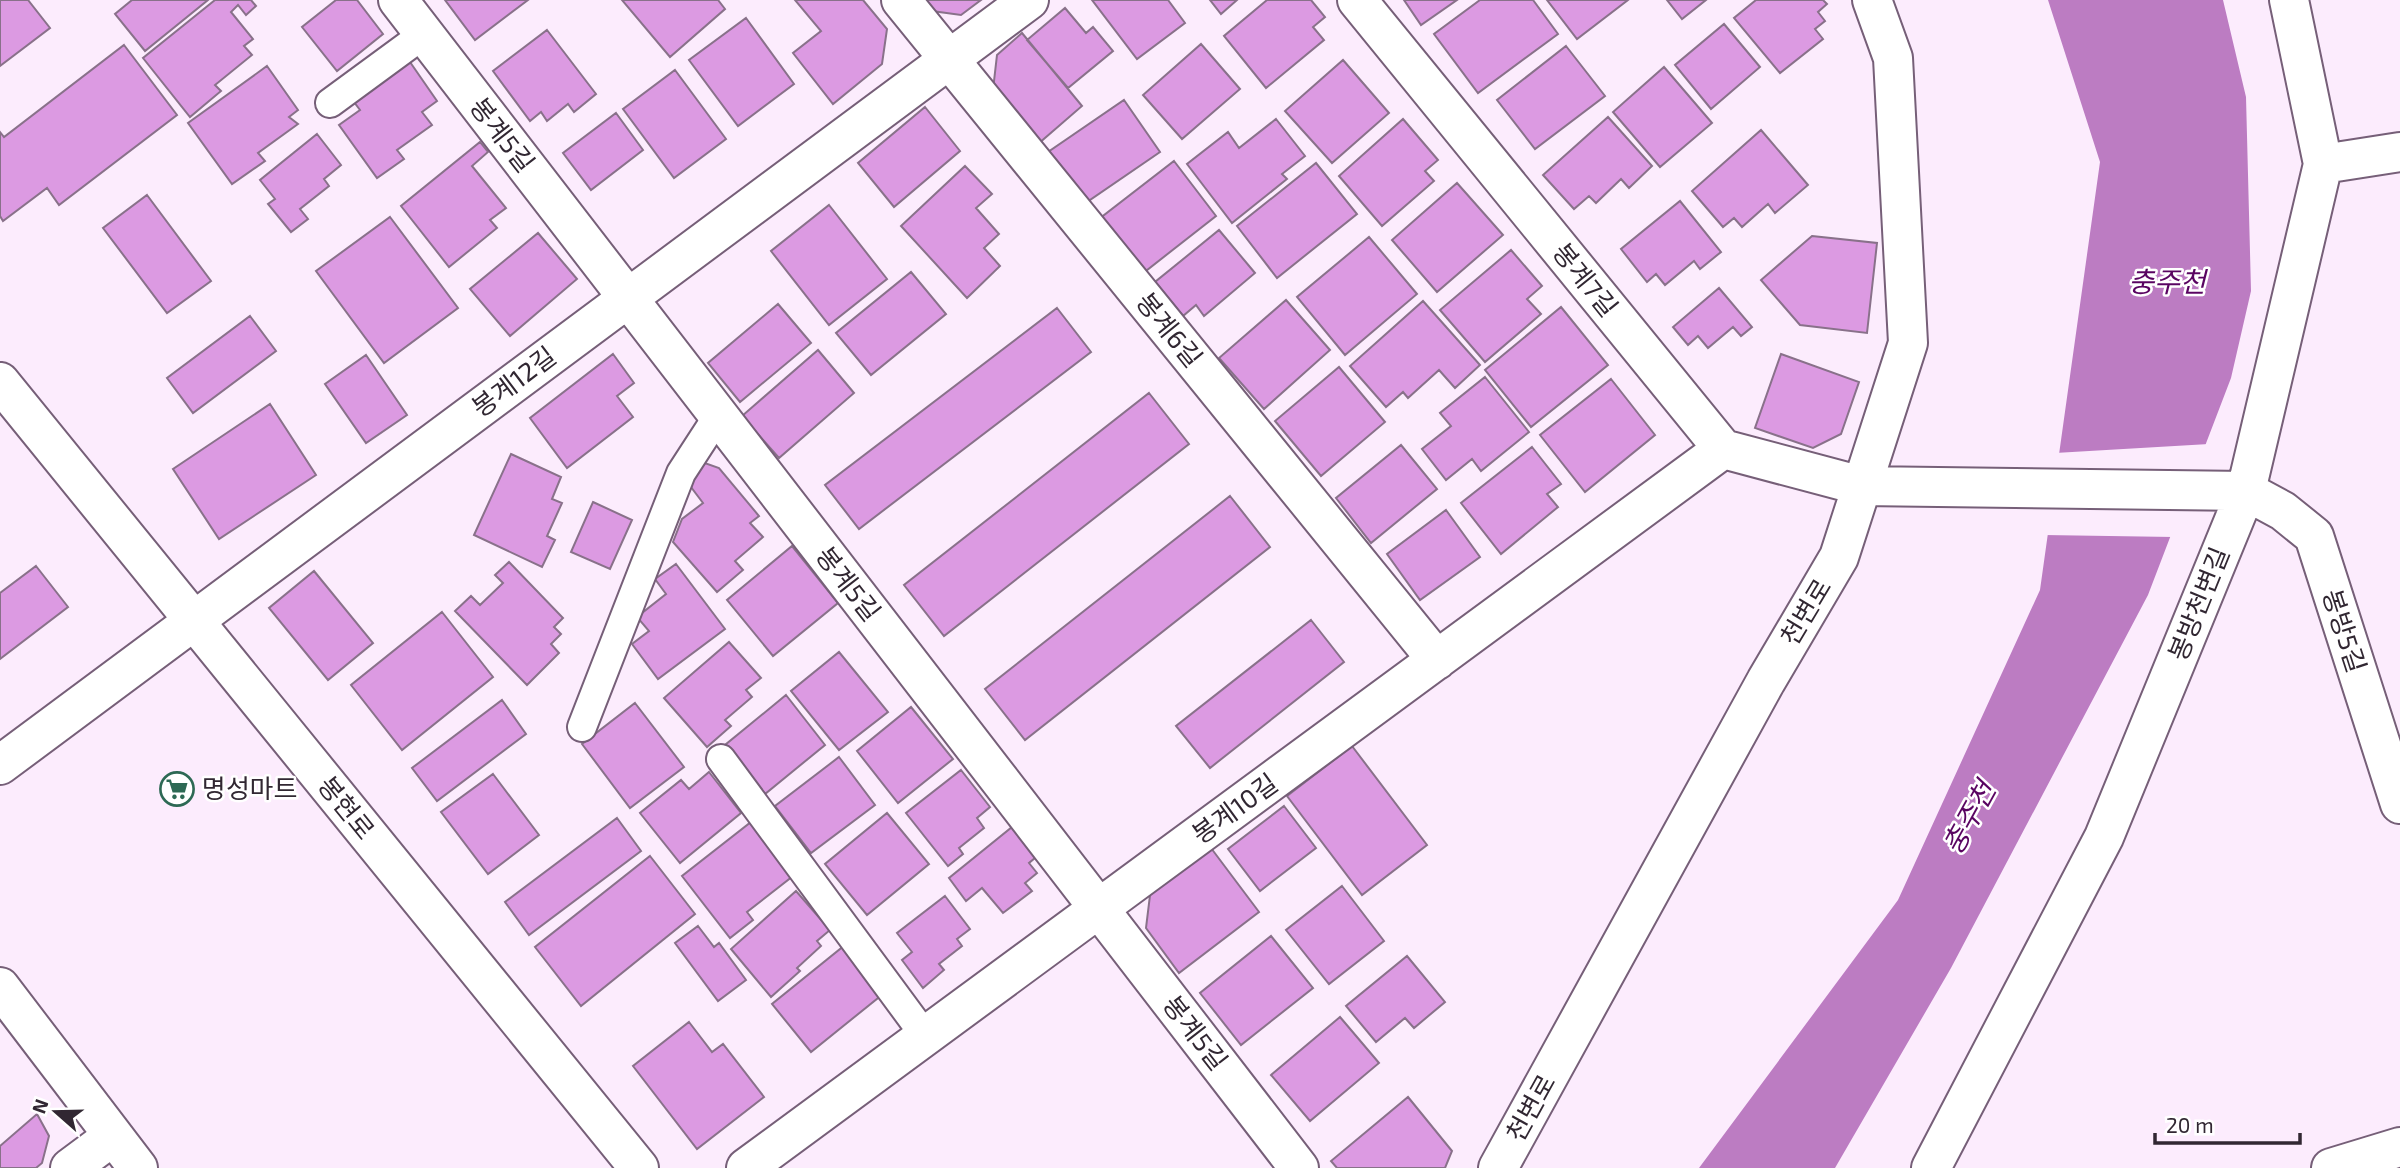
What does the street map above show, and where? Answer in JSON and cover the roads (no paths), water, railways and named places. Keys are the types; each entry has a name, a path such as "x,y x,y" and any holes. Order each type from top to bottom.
{"street":[{"name":"봉계5길","path":"398,0 1299,1168"},
{"name":"봉계6길","path":"901,0 1437,660"},
{"name":"봉계12길","path":"0,765 1029,0"},
{"name":"봉계7길","path":"1357,0 1723,449"},
{"name":"천변로","path":"1498,1168 1766,681 1839,557 1908,343 1893,58 1871,0"},
{"name":"봉방천변길","path":"1935,1166 2104,837 2246,491 2323,164 2288,0"},
{"path":"2323,164 2400,152"},
{"name":"봉현로","path":"0,382 639,1168"},
{"path":"1723,449 1862,486 2246,491"},
{"name":"봉계10길","path":"746,1168 1723,449"},
{"name":"봉방5길","path":"2246,491 2283,511 2314,536 2400,804"},
{"path":"0,986 138,1168"},
{"path":"70,1168 113,1136"},
{"path":"2330,1168 2400,1147"}],"lane":[{"path":"330,103 424,34"},
{"path":"582,727 681,473 718,416"},
{"path":"721,759 926,1037"}],"water":[{"name":"충주천","path":"2048,0 2223,0 2246,97 2251,291 2231,378 2148,595 1951,968 1835,1168 1699,1168 1898,900 2040,590 2100,162"}],"place":[{"name":"명성마트","path":"177,789"}]}
